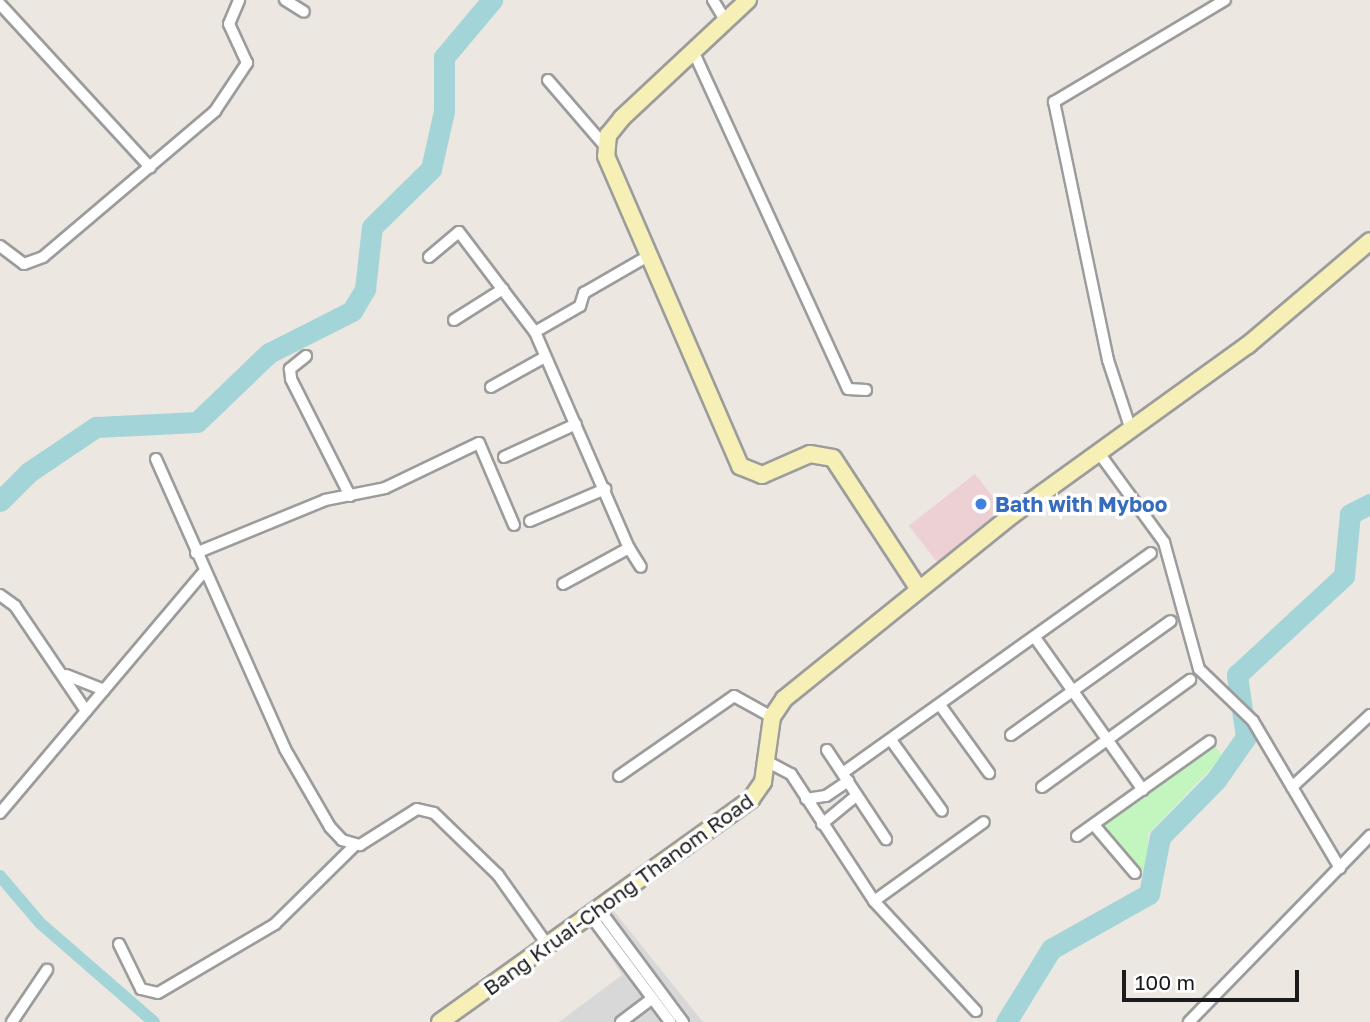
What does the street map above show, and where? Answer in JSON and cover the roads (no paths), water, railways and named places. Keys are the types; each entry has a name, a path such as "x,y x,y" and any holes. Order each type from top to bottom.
{"street":[{"path":"0,246 15,261 31,263 150,167 239,82 246,58 229,24 240,0"},
{"path":"285,0 304,12"},
{"path":"713,0 726,23"},
{"path":"605,146 622,118 695,55 748,0"},
{"path":"1131,430 1111,372 1054,102 1225,0"},
{"path":"0,4 150,167"},
{"path":"695,55 848,388 866,390"},
{"path":"548,80 605,146 648,256 740,466 773,474 810,454 833,458 918,588"},
{"path":"429,257 459,232 535,332 629,548 641,568"},
{"path":"620,776 734,696 772,717 784,699 918,588 1248,345 1370,241"},
{"path":"535,332 648,256"},
{"path":"454,320 503,289"},
{"path":"306,356 290,369 291,379 351,496"},
{"path":"491,387 545,357"},
{"path":"504,457 576,424"},
{"path":"196,553 351,496 384,488 479,443 514,525"},
{"path":"1098,453 1164,542 1199,669 1235,697 1253,722 1340,868"},
{"path":"156,459 202,573 296,771 330,827 355,845"},
{"path":"530,521 605,489"},
{"path":"563,584 629,548"},
{"path":"806,799 825,796 891,740 1036,639 1151,553"},
{"path":"0,813 202,573"},
{"path":"0,595 66,675 86,712"},
{"path":"1011,735 1171,621"},
{"path":"1036,639 1143,790"},
{"path":"66,675 104,690"},
{"path":"1042,787 1191,680"},
{"path":"940,705 989,774"},
{"path":"1292,787 1370,715"},
{"name":"Bang Kruai-Chong Thanom Road","path":"440,1022 751,799 768,762 772,717"},
{"path":"891,740 942,811"},
{"path":"1077,836 1210,741"},
{"path":"827,750 886,839"},
{"path":"768,762 787,769 874,901 976,1011"},
{"path":"822,824 835,810 857,795"},
{"path":"825,796 835,810"},
{"path":"119,944 141,989 158,993 275,924 355,845 417,809 434,813 498,875 548,946"},
{"path":"874,901 984,822"},
{"path":"1094,825 1135,873"},
{"path":"1189,1022 1370,836"},
{"path":"595,912 670,1022"},
{"path":"12,1022 47,970"},
{"path":"621,1022 651,991"},
{"path":"651,991 683,1022"}],"waterway":[{"path":"0,501 29,472 96,427 197,422 269,353 352,311 365,289 372,227 431,169 444,111 444,57 492,0"},
{"path":"1006,1022 1051,949 1149,894 1160,837 1216,780 1246,737 1237,675 1344,576 1350,514 1370,504"},
{"path":"0,876 40,923 154,1022"}],"place":[{"name":"Bath with Myboo","path":"981,504"}]}
